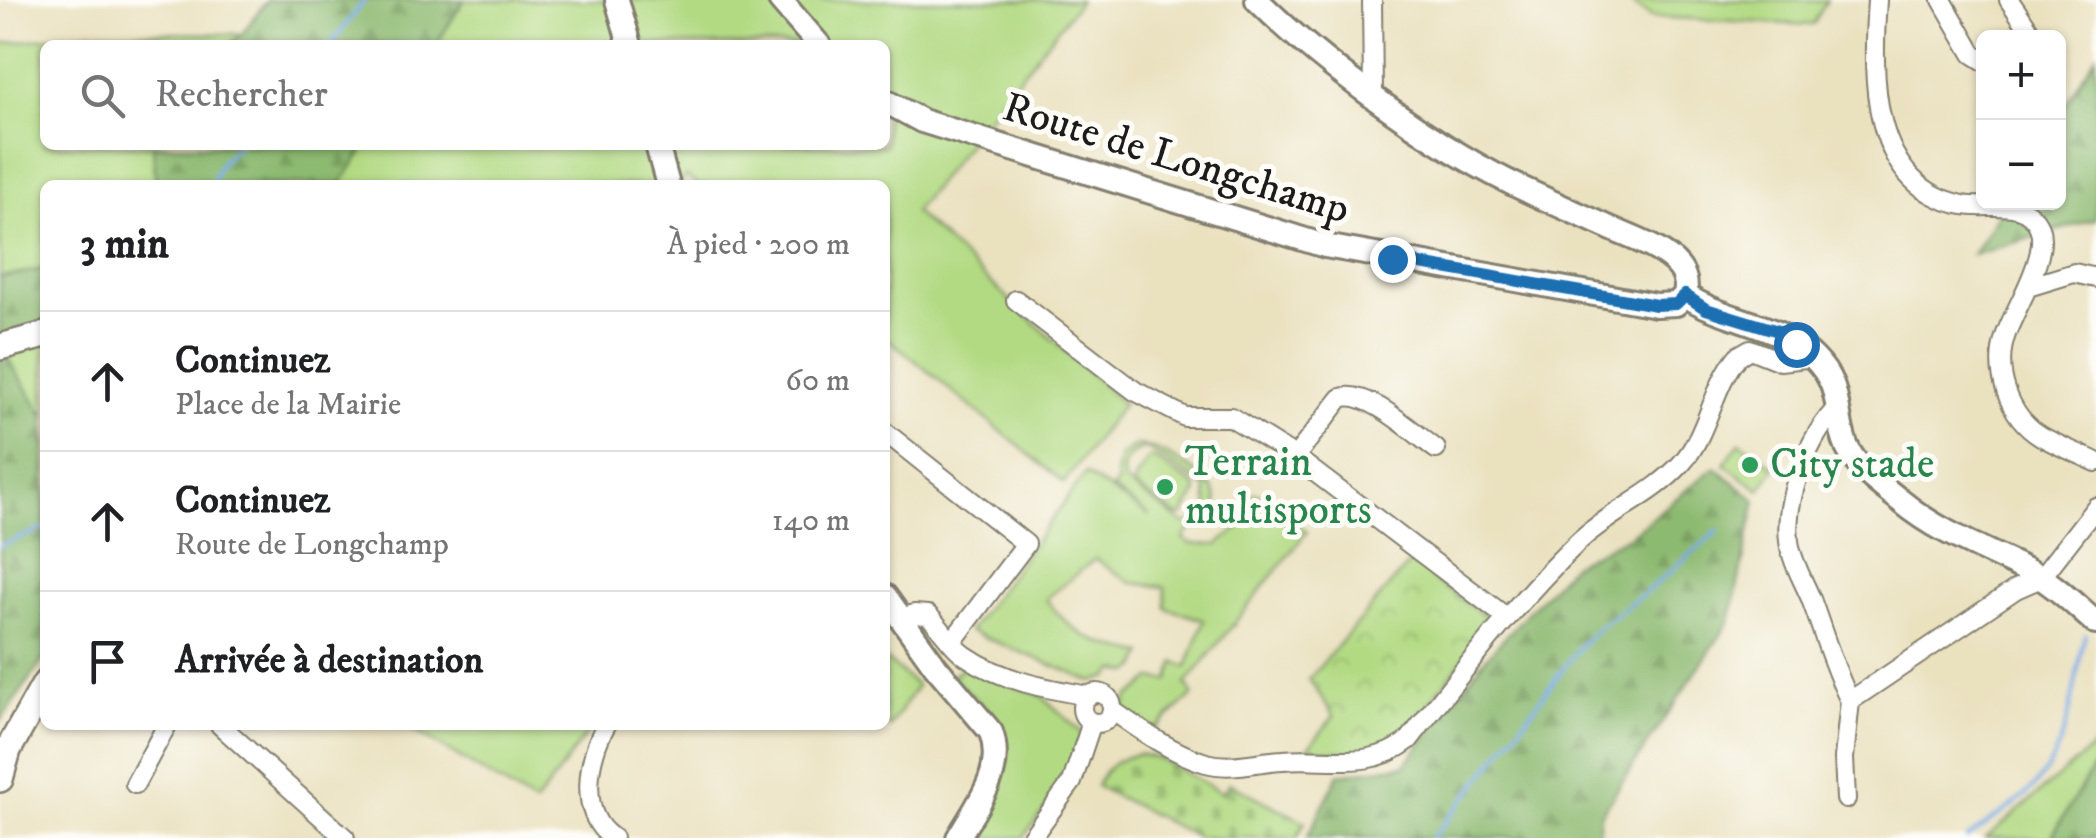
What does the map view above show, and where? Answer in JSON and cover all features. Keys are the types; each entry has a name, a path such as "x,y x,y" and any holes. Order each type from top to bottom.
{"main road":[{"path":"0,347 40,336"},
{"path":"0,779 8,750 40,693"}],"street":[{"path":"617,0 629,40"},
{"path":"780,0 816,40"},
{"path":"1258,0 1373,94 1453,151 1505,180 1657,250 1683,272 1688,284 1685,295 1706,309 1778,331 1814,357 1834,384 1845,444 1854,459 1904,504 1938,528 2041,578 2096,623"},
{"path":"1372,0 1373,94"},
{"path":"1876,0 1874,91 1890,144 1912,176 1936,195 1963,204 2022,208 2036,220 2041,233 2039,259 2001,353 2001,371 2012,404 2032,430 2096,462"},
{"path":"1942,0 1976,56"},
{"path":"2009,0 2028,30"},
{"name":"Route de Longchamp","path":"890,104 922,120 1325,246 1656,305 1676,304 1685,295"},
{"path":"658,150 667,180"},
{"path":"2028,287 2074,274 2096,278"},
{"path":"1016,300 1135,391 1185,416 1230,417 1294,457 1506,616"},
{"path":"904,625 914,614 928,615 963,654 994,672 1040,686 1201,762 1220,766 1284,759 1345,762 1378,757 1409,740 1506,616 1582,539 1667,478 1683,462 1706,425 1738,356 1750,349 1780,361 1814,357"},
{"path":"1294,457 1341,398 1349,394 1370,401 1436,450"},
{"path":"1839,406 1813,441 1794,486 1789,542 1831,663 1850,701 1844,758 1846,799"},
{"path":"890,436 1026,544 946,634"},
{"path":"1850,701 2016,588 2041,578 2093,518"},
{"path":"890,604 991,732 995,744 994,774 958,838"},
{"path":"1031,838 1072,782 1096,713"},
{"path":"135,784 164,730"},
{"path":"225,730 344,838"},
{"path":"604,730 593,754 588,785 594,812 607,836 613,838"}],"green space":[{"path":"267,0 464,0 439,40 234,40"},
{"path":"464,0 1080,0 914,212 1123,404 1064,483 890,340 890,180 691,180 686,176 682,180 343,180 364,150 890,150 890,40 439,40"},
{"path":"1627,0 1827,0 1813,25 1652,17"},
{"path":"92,32 242,34 234,40 40,40 40,150 153,150 156,180 40,180 40,270 0,277 0,44"},
{"path":"2096,55 2096,219 1973,255 2001,210 2066,210 2066,104"},
{"path":"153,150 364,150 343,180 156,180"},
{"path":"40,270 40,331 6,356 40,409 40,664 0,722 0,277"},
{"path":"40,331 40,409 6,356"},
{"name":"City stade","path":"1740,442 1775,467 1760,490 1724,464"},
{"path":"1136,445 1145,446 1182,463 1212,488 1217,500 1214,512 1205,526 1192,529 1186,536 1184,539 1191,544 1218,545 1241,526 1245,496 1258,493 1307,532 1186,684 1193,695 1156,729 1129,721 1124,708 1129,697 1152,679 1169,680 1175,662 1187,667 1204,620 1166,608 1165,587 1132,583 1095,559 1046,599 1077,631 1114,647 1144,654 1131,673 1115,670 1109,677 1093,682 969,631 1085,474 1150,516 1112,489 1118,482 1120,456","holes":["1148,449 1206,488 1208,511 1201,521 1185,524 1125,482 1123,471 1129,458"]},
{"name":"Terrain multisports","path":"1149,458 1196,487 1197,492 1182,516 1134,486"},
{"path":"1715,467 1756,500 1730,621 1600,815 1598,838 1307,838 1339,774 1405,765 1482,662 1572,565 1632,534"},
{"path":"1414,558 1436,573 1433,579 1482,614 1488,608 1495,613 1492,622 1405,734 1357,754 1308,748 1334,716 1309,679"},
{"path":"890,663 917,686 890,726"},
{"path":"965,665 1042,696 1082,733 1069,778 1023,838 973,838 996,796 1008,749 997,721 951,677"},
{"path":"414,730 589,730 535,804"},
{"path":"2096,745 2096,762 2051,838 1986,838"},
{"path":"1138,754 1157,758 1223,793 1229,783 1305,822 1297,838 1199,838 1096,786 1112,764"},
{"path":"2096,763 2096,838 2051,838"}],"waterway":[{"path":"334,40 365,0"},
{"path":"215,180 218,167 233,150"},
{"path":"0,546 40,530"},
{"path":"1432,838 1580,646 1718,531"},
{"path":"1967,838 2026,794 2051,762 2070,709 2085,635"}],"place":[{"name":"City stade","path":"1750,465"},
{"name":"Terrain multisports","path":"1165,487"}],"route":[{"path":"1392,259 1656,305 1676,304 1685,295 1706,309 1778,331 1796,344"}]}
